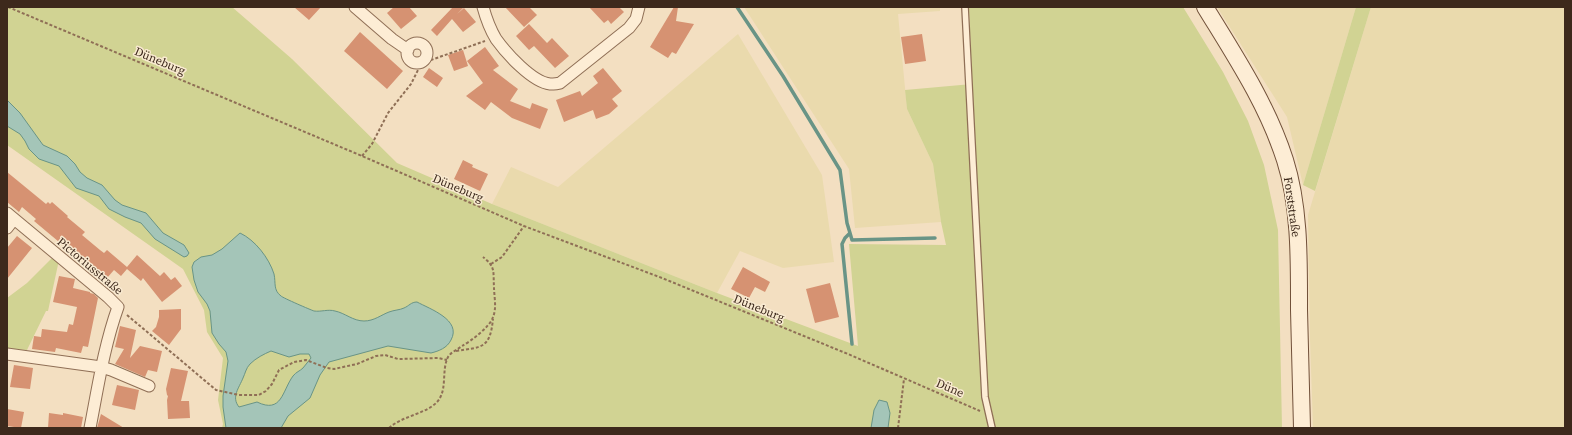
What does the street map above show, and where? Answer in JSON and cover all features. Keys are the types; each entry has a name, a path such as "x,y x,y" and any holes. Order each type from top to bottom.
{"street":[{"path":"355,7 392,39 408,50"},
{"path":"483,7 486,18 506,52 525,70 543,82 550,84 560,83 629,28 636,18 639,7"},
{"name":"Forststraße","path":"1205,7 1256,91 1276,133 1285,161 1294,202 1297,236 1302,428"},
{"path":"421,44 427,51 422,61 412,62 408,56 408,50 412,45 421,44"},
{"name":"Pictoriusstraße","path":"10,220 108,297 118,307 101,368 90,428"},
{"path":"7,354 111,370 148,386"}],"lane":[{"path":"965,7 985,396 992,428"}],"path":[{"name":"Düneburg","path":"8,7 524,226 662,278 848,354 904,379"},
{"path":"362,156 372,144 388,113 411,84 422,61 432,60 496,37"},
{"path":"491,264 502,257 524,226"},
{"path":"454,352 478,348 486,343 490,335 495,310 494,270 491,264 483,258"},
{"path":"118,307 216,390 239,395 259,395 269,388 279,370 294,362 306,360 334,369 357,364 376,356 385,355 398,359 447,360"},
{"path":"389,428 396,422 426,409 437,402 442,393 447,360 450,354 489,324 493,317"},
{"path":"898,428 904,379"},
{"name":"Düne","path":"904,379 980,411 989,412"}],"shaded area":[{"path":"744,7 940,7 940,11 898,14 907,109 933,164 941,222 855,228 849,169"},
{"path":"1217,7 1356,7 1303,185 1287,117"},
{"path":"1371,7 1565,7 1565,428 1313,428 1308,215"},
{"path":"738,34 822,175 834,262 783,268 740,251 717,293 492,204 511,167 558,187"},
{"path":"7,100 20,113 43,145 67,156 80,172 87,178 102,185 115,200 122,205 146,213 163,233 184,245 189,253 187,256 184,257 155,239 141,223 109,209 99,196 76,188 59,166 39,159 29,149 20,134 7,126"},
{"path":"240,233 246,236 261,250 269,262 274,274 278,294 314,311 332,310 356,320 368,321 417,302 443,316 449,321 453,333 451,340 442,349 431,353 388,346 329,362 320,375 310,398 288,416 281,428 226,428 223,396 228,361 226,352 212,333 210,311 207,304 198,292 192,267 194,262 201,257 212,255 222,249","holes":["271,351 289,357 300,354 309,354 311,358 303,368 295,373 280,399 272,405 265,405 257,402 239,407 236,400 236,392 250,364 260,356"]},
{"path":"879,400 887,402 890,413 888,428 871,428 874,410"}],"green space":[{"path":"7,7 232,7 292,59 397,163 492,204 717,293 858,346 849,244 946,245 941,222 933,164 907,109 905,90 972,84 969,7 1183,7 1223,72 1248,121 1264,165 1278,230 1282,428 222,428 223,424 218,400 223,358 207,332 204,310 183,269 7,145"},
{"path":"1356,7 1371,7 1315,191 1303,185"},
{"path":"54,256 59,260 48,311 46,311 27,350 7,349 7,298 27,283"}],"building":[{"path":"294,7 321,7 309,20"},
{"path":"394,7 409,7 417,16 401,29 387,13"},
{"path":"453,7 464,7 457,14 464,8 476,22 463,32 452,19 437,36 431,30"},
{"path":"505,7 529,7 537,15 524,27"},
{"path":"589,7 619,7 624,12 611,24 608,20 604,23"},
{"path":"674,7 678,7 676,21 694,24 676,54 672,52 668,58 650,47"},
{"path":"529,24 547,43 552,38 569,56 555,68 534,46 529,50 516,36"},
{"path":"360,32 403,71 387,89 344,51"},
{"path":"922,34 926,61 905,64 901,37"},
{"path":"485,47 499,66 493,70 518,89 510,101 530,109 532,103 548,109 540,129 512,118 491,102 485,110 466,96 483,83 467,61"},
{"path":"463,50 468,66 454,71 448,55"},
{"path":"429,68 443,78 437,87 423,77"},
{"path":"603,68 622,91 612,99 618,106 609,114 596,119 593,110 564,122 556,100 580,91 582,96 598,83 593,76"},
{"path":"463,160 473,165 472,167 488,174 480,191 454,179"},
{"path":"7,172 46,204 48,202 50,204 52,202 85,232 82,235 104,253 107,250 127,267 137,255 160,276 164,272 171,280 175,277 182,286 162,302 143,278 141,281 127,269 121,276 114,270 107,278 102,276 87,265 88,264 72,250 71,252 34,221 36,219 22,207 19,212 7,202"},
{"path":"17,236 32,248 7,279 7,248"},
{"path":"743,267 770,282 765,292 755,287 749,298 731,289"},
{"path":"59,276 75,279 73,288 90,292 98,298 88,347 83,346 81,353 56,348 55,352 32,349 34,336 41,337 42,329 67,332 69,324 73,325 77,307 53,302"},
{"path":"830,283 839,317 815,323 806,289"},
{"path":"181,309 181,329 169,345 152,331 156,327 159,317 159,310"},
{"path":"120,326 136,330 130,358 140,346 162,351 157,372 148,370 145,377 115,364 124,349 115,347"},
{"path":"14,365 33,368 30,389 10,387"},
{"path":"171,368 188,371 181,401 189,401 190,418 168,419 168,396 166,389"},
{"path":"117,385 139,390 135,410 112,405"},
{"path":"7,409 24,412 21,428 7,426"},
{"path":"49,413 63,415 63,413 83,417 81,428 48,428"},
{"path":"101,414 124,428 97,428"}],"waterway":[{"path":"737,7 783,76 840,170 847,223 850,233 842,244 852,344"},
{"path":"850,233 852,240 935,238"}]}
